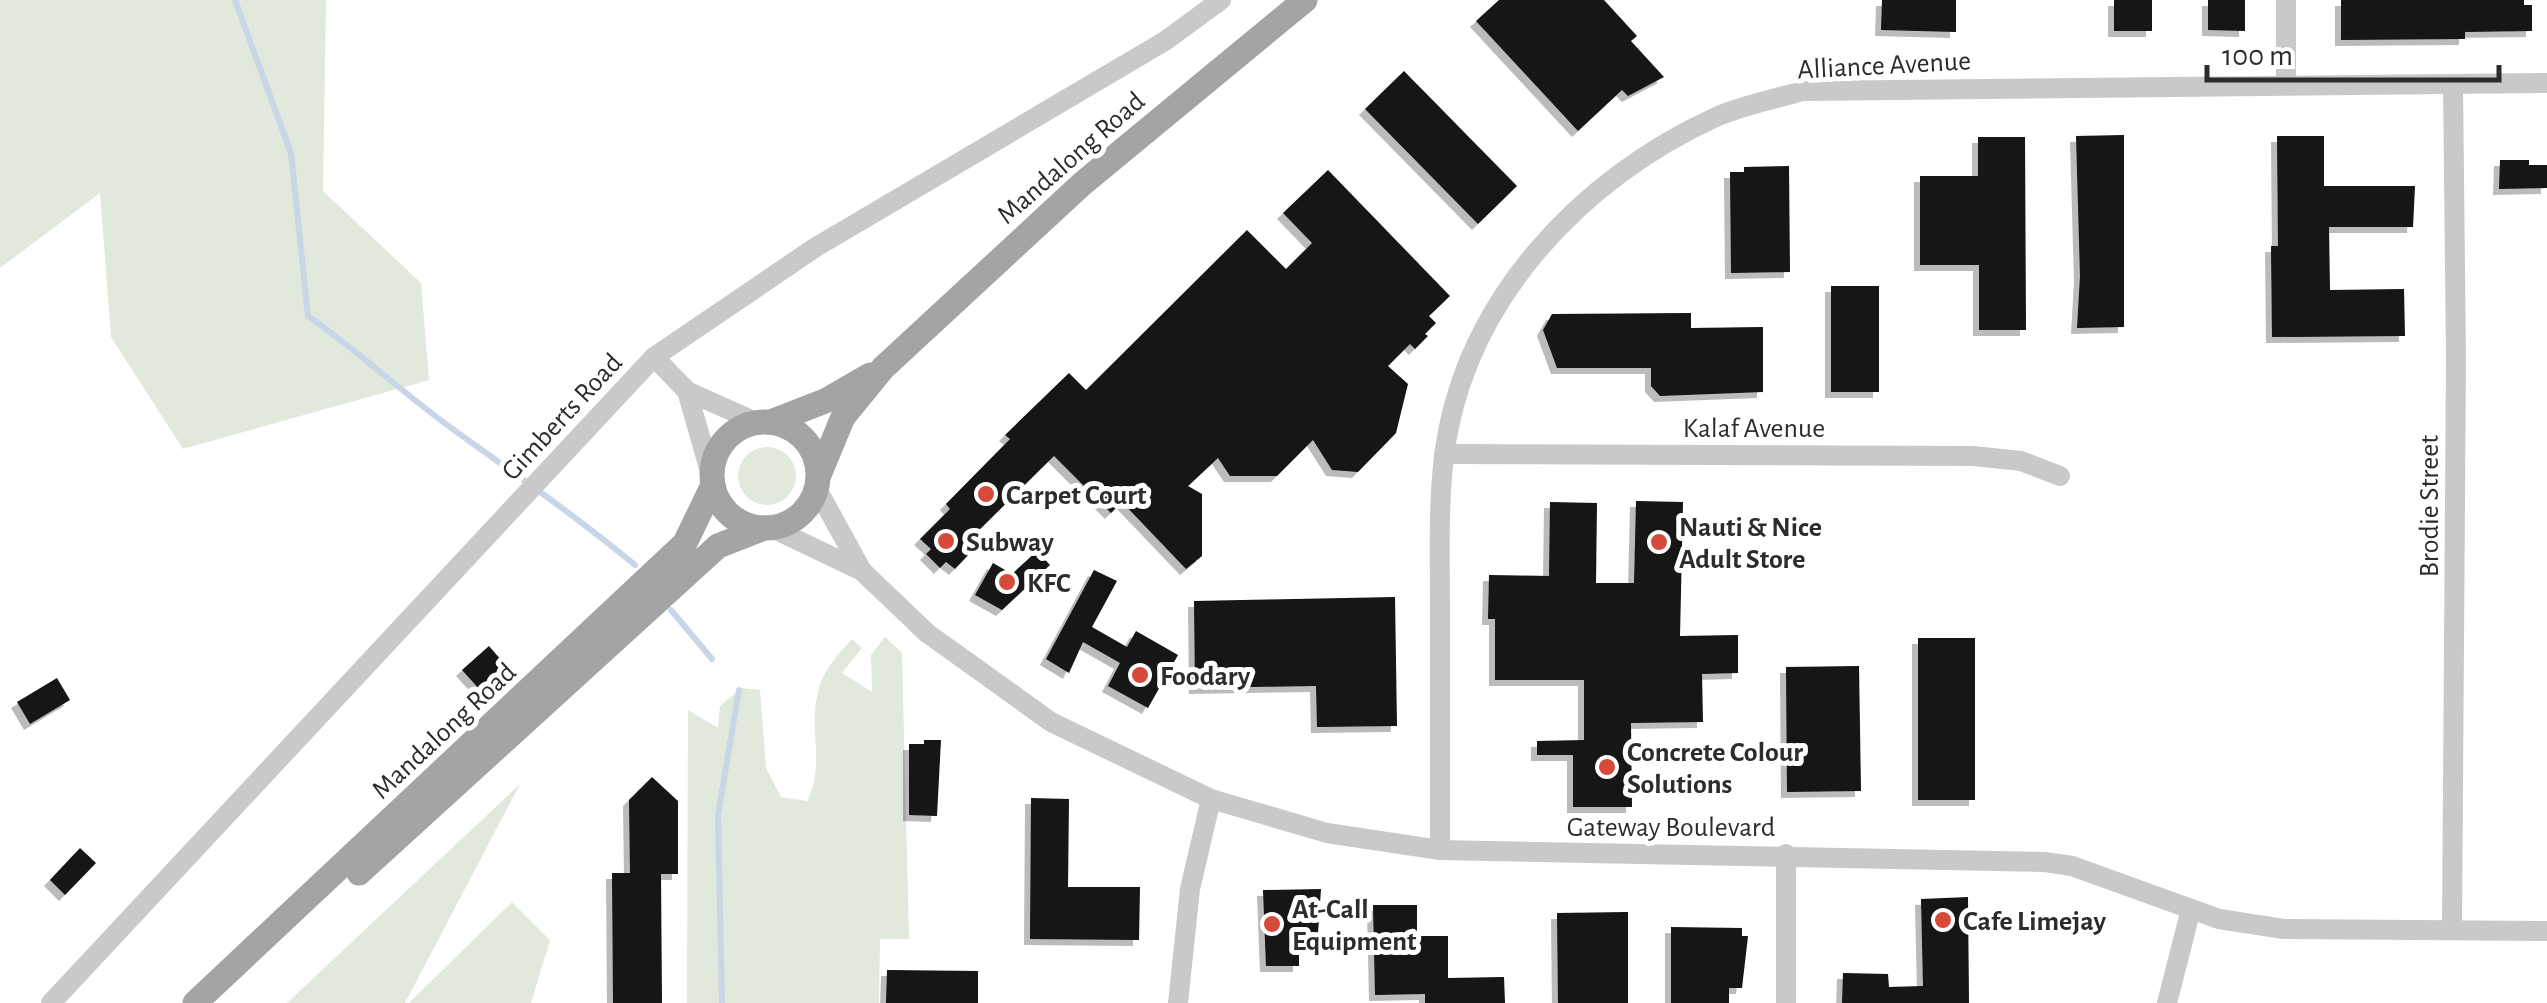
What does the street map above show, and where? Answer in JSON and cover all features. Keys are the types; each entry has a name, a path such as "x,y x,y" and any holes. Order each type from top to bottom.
{"main road":[{"name":"Mandalong Road","path":"818,482 844,417 882,368 1082,184 1244,45 1305,0"},
{"name":"Mandalong Road","path":"764,422 825,401 882,368"},
{"path":"764,422 807,441 818,482 802,514 768,528 734,518 718,500 712,480 719,448 730,434 764,422"},
{"name":"Mandalong Road","path":"195,1003 685,543 712,480"},
{"name":"Mandalong Road","path":"219,1003 718,546 768,528"}],"street":[{"name":"Gimberts Road","path":"51,1003 654,358 816,246 1165,41 1221,0"},
{"path":"2286,0 2286,84"},
{"name":"Alliance Avenue","path":"1440,850 1444,454 1455,404 1480,340 1526,262 1584,200 1639,156 1719,115 1803,91 2547,83"},
{"name":"Brodie Street","path":"2452,929 2456,377 2453,84"},
{"path":"654,358 687,391 764,422"},
{"path":"687,391 712,480"},
{"name":"Kalaf Avenue","path":"1444,454 1972,456 2020,462 2060,476"},
{"name":"Gateway Boulevard","path":"818,482 862,571"},
{"name":"Gateway Boulevard","path":"768,528 862,571 927,633 1051,722 1211,800 1328,833 1440,850 2045,862 2072,866 2220,919 2284,929 2547,932"},
{"path":"1178,1003 1190,889 1211,800"},
{"path":"1786,854 1786,1003"},
{"path":"2167,1003 2191,908"}],"shaded area":[{"path":"0,0 326,0 323,191 421,283 429,380 183,449 111,337 100,193 0,268"},
{"path":"767,447 788,455 796,476 788,497 767,505 746,497 738,476 746,455"},
{"path":"885,637 902,653 909,939 880,939 879,1003 687,1003 688,710 718,728 720,706 742,688 760,690 766,768 781,797 807,801 815,774 815,706 823,677 852,639 862,648 842,673 872,692 871,655"},
{"path":"520,784 405,1003 287,1003"},
{"path":"512,902 550,940 531,1003 409,1003"}],"building":[{"path":"1499,0 1604,0 1637,36 1631,41 1664,77 1628,96 1622,90 1578,131 1476,21"},
{"path":"1882,0 1956,0 1956,32 1881,30"},
{"path":"2114,0 2152,0 2152,31 2114,31"},
{"path":"2208,0 2245,0 2245,31 2208,30"},
{"path":"2341,0 2524,0 2524,5 2532,5 2532,31 2465,32 2465,39 2341,40"},
{"path":"1404,71 1517,186 1478,224 1365,109"},
{"path":"2124,135 2124,327 2077,328 2080,276 2076,136"},
{"path":"2277,136 2324,136 2324,186 2415,186 2413,227 2329,227 2330,290 2404,289 2405,336 2272,337 2271,246 2278,246"},
{"path":"1978,137 2025,137 2026,330 1979,330 1979,265 1920,265 1920,176 1978,176"},
{"path":"2500,160 2529,160 2529,165 2547,165 2547,188 2499,189"},
{"path":"1789,166 1790,272 1731,273 1730,172 1744,172 1744,167"},
{"path":"1328,170 1450,296 1429,316 1436,323 1425,334 1428,336 1415,349 1410,344 1388,366 1408,384 1396,433 1358,472 1332,470 1313,440 1277,476 1230,476 1218,458 1188,486 1202,494 1202,556 1186,569 1122,502 1111,513 1054,456 966,543 973,550 955,569 946,562 940,568 926,554 931,549 920,539 950,509 946,504 1010,439 1005,435 1069,373 1086,390 1247,230 1286,269 1312,243 1283,213"},
{"path":"1831,286 1879,286 1879,392 1831,392"},
{"path":"1691,313 1691,328 1763,327 1763,392 1660,396 1651,386 1651,368 1557,368 1543,330 1552,314"},
{"path":"1636,501 1683,502 1680,636 1738,635 1738,673 1702,674 1703,722 1631,723 1632,807 1573,807 1573,755 1537,755 1537,741 1584,740 1584,680 1495,680 1495,619 1488,619 1489,575 1549,576 1550,502 1597,503 1596,583 1634,583"},
{"name":"KFC","path":"1037,551 1050,565 1002,610 975,595 993,563 1012,574"},
{"path":"1094,570 1117,581 1092,627 1127,647 1136,631 1178,655 1148,708 1108,686 1120,663 1083,642 1069,673 1046,659"},
{"path":"1395,597 1397,726 1317,727 1316,686 1195,688 1194,601"},
{"path":"1918,638 1975,638 1975,800 1918,800"},
{"path":"489,646 508,668 481,691 462,670"},
{"path":"1859,666 1861,791 1787,792 1786,667"},
{"path":"57,678 70,700 30,724 17,702"},
{"path":"924,740 941,740 937,816 909,815 909,744 924,744"},
{"path":"652,777 678,801 678,874 661,874 662,1003 613,1003 612,873 630,873 629,800"},
{"path":"1031,798 1069,799 1068,887 1140,887 1139,940 1030,939"},
{"path":"80,848 96,863 65,895 50,880"},
{"path":"1321,889 1317,948 1299,948 1299,966 1266,966 1263,890"},
{"path":"1968,897 1969,1003 1842,1003 1843,973 1888,974 1889,987 1923,986 1921,899"},
{"path":"1373,905 1417,905 1417,936 1448,936 1448,978 1504,977 1505,1003 1425,1003 1425,994 1375,995"},
{"path":"1628,912 1628,1003 1558,1003 1557,913"},
{"path":"1671,927 1742,928 1742,936 1748,936 1742,988 1729,988 1729,1003 1671,1003"},
{"path":"887,970 978,971 978,1003 886,1003"}],"waterway":[{"path":"235,0 291,153 308,316 635,565"},
{"path":"671,610 712,659"},
{"path":"722,1003 718,815 739,690"}],"place":[{"name":"Carpet Court","path":"986,494"},
{"name":"Subway","path":"946,541"},
{"name":"Nauti & Nice Adult Store","path":"1659,542"},
{"name":"KFC","path":"1007,582"},
{"name":"Foodary","path":"1140,675"},
{"name":"Concrete Colour Solutions","path":"1607,767"},
{"name":"Cafe Limejay","path":"1943,920"},
{"name":"At-Call Equipment","path":"1272,924"}]}
